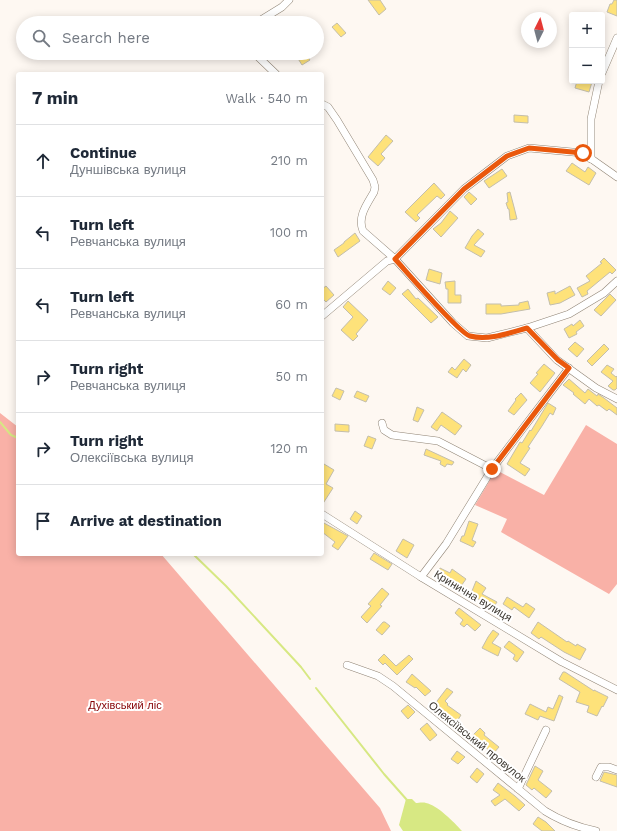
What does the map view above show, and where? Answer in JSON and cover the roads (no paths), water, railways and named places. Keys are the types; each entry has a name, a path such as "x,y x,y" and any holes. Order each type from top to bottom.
{"street":[{"path":"267,16 282,7 289,0"},
{"path":"605,66 617,38"},
{"path":"261,60 274,72"},
{"path":"591,159 592,119 598,84"},
{"path":"324,105 328,107 338,120 373,180 374,192 361,219 363,231 395,259 453,323 468,336 487,338 527,328 569,314 604,293 617,281"},
{"path":"324,314 388,261 395,259 464,189 507,156 529,148 583,153 617,177"},
{"path":"527,328 558,360 596,388 617,399"},
{"path":"421,577 446,544 492,469 569,368"},
{"path":"382,423 384,430 392,435 438,441 492,469"},
{"name":"Кринична вулиця","path":"324,515 421,577 562,662 617,690"},
{"name":"Олексіївський провулок","path":"347,665 378,676 558,820 581,828 596,831"},
{"path":"518,789 546,730"},
{"path":"596,777 601,767 609,767 617,770"}],"waterway":[{"path":"0,422 11,435 16,437"},
{"path":"195,556 226,586 301,667 310,679"},
{"path":"316,688 384,774 407,800"}],"park label":[{"name":"Духівський ліс","path":"125,705"}]}
